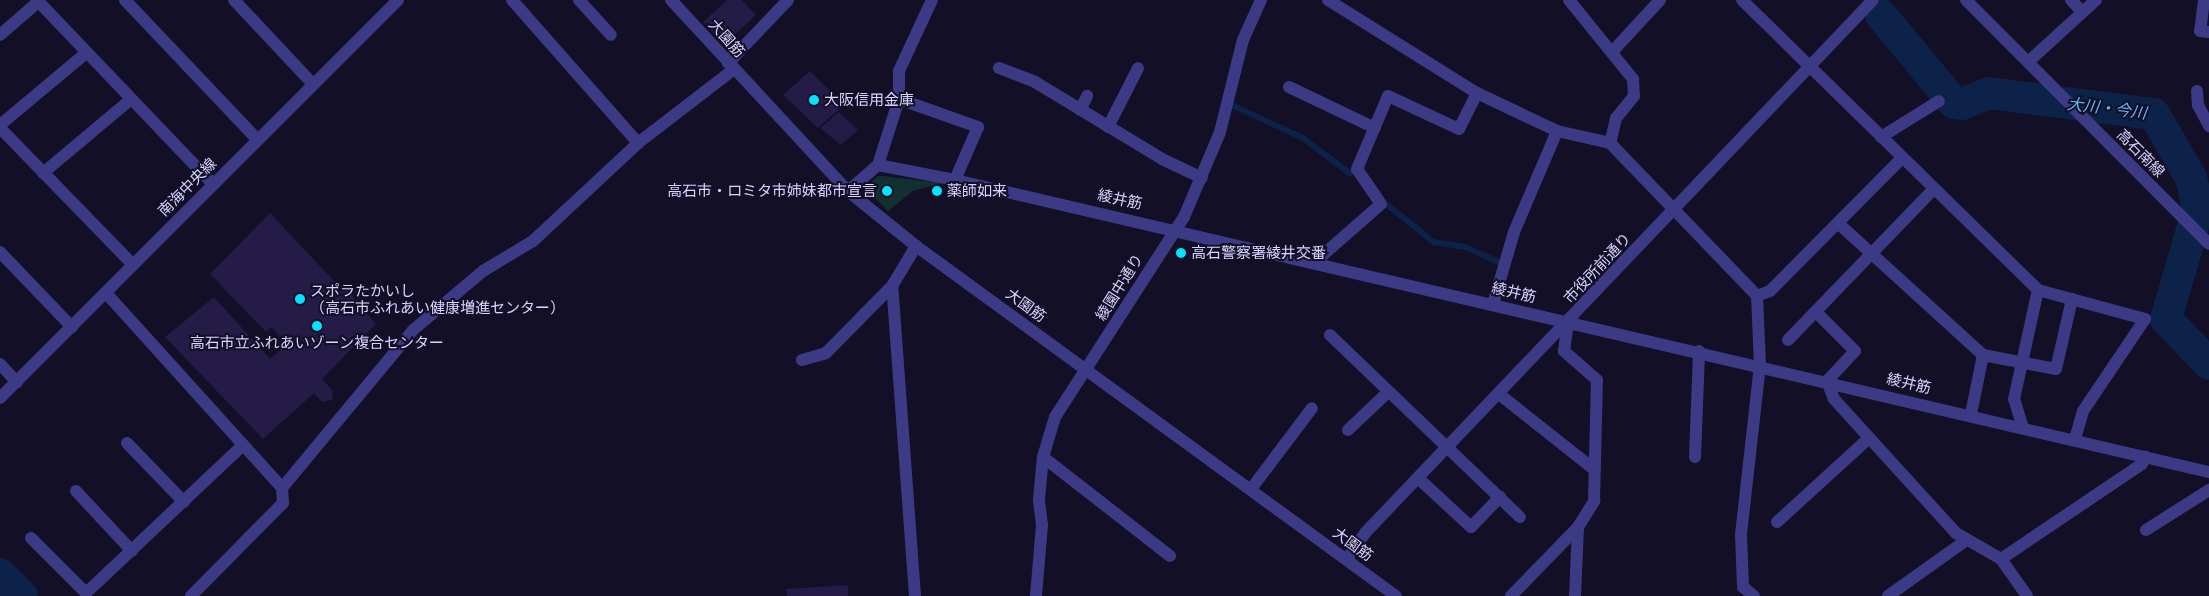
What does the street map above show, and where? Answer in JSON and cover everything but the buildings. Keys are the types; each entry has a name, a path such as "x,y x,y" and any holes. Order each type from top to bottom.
{"street":[{"path":"125,0 258,140"},
{"path":"234,0 313,84"},
{"name":"南海中央線","path":"0,398 398,0"},
{"path":"512,0 638,143"},
{"path":"579,0 611,35"},
{"name":"大園筋","path":"671,0 848,191 916,246 1085,367 1396,596"},
{"path":"282,488 413,330 483,271 532,241 638,143 731,66 788,0"},
{"path":"848,191 878,166 899,99 899,71 932,0"},
{"name":"綾園中通り","path":"1036,596 1043,457 1055,417 1085,367 1176,228 1202,178 1220,132 1243,40 1262,0"},
{"path":"1328,0 1477,93 1557,131 1610,143 1672,212 1757,296 1760,365 1741,535 1743,587 1754,596"},
{"path":"1569,0 1633,79 1634,96 1616,118 1610,143"},
{"path":"1612,52 1660,0"},
{"path":"1742,0 2038,290 2145,319 2083,411 2076,439"},
{"name":"市役所前通り","path":"1346,559 1418,478 1873,0"},
{"name":"高石南線","path":"1966,0 2205,239"},
{"path":"2071,0 2082,12"},
{"path":"2028,62 2096,0"},
{"path":"2204,0 2200,31 2209,32"},
{"path":"0,35 37,1 130,100 213,184"},
{"path":"86,53 0,127 133,265"},
{"path":"999,68 1035,82 1108,127 1202,178"},
{"path":"1108,127 1138,68"},
{"path":"1289,87 1375,128"},
{"path":"2197,91 2198,105 2209,126"},
{"path":"1316,261 1381,204 1357,169 1388,96 1459,129 1477,93"},
{"path":"1080,110 1087,96"},
{"path":"899,99 978,127 954,180"},
{"path":"43,173 130,100"},
{"path":"1881,137 1939,101"},
{"path":"1493,304 1514,232 1557,131"},
{"path":"1757,296 1770,292 1902,158"},
{"name":"綾井筋","path":"878,166 954,180 1176,228 1568,322 1971,414 2209,472"},
{"path":"1788,340 1934,189"},
{"path":"1839,224 1983,355 2056,369 2072,299"},
{"path":"802,360 826,353 892,286 916,246"},
{"path":"0,252 72,327"},
{"path":"892,286 915,596"},
{"path":"2024,428 2014,399 2038,290"},
{"path":"106,293 282,488 283,503 191,596"},
{"path":"1816,312 1855,351 1827,381 1834,399 1965,541 2001,558 2027,596"},
{"path":"1511,596 1578,527 1594,501 1597,380 1564,351 1568,322"},
{"path":"1330,335 1438,441 1449,446 1520,517"},
{"path":"1695,457 1698,351"},
{"path":"1971,414 1983,355"},
{"path":"0,364 17,382"},
{"path":"1348,430 1388,392"},
{"path":"1499,394 1595,470"},
{"path":"1251,489 1312,408"},
{"path":"1777,522 1870,438"},
{"path":"127,443 184,502"},
{"path":"31,538 86,593 243,445"},
{"path":"1043,457 1170,556"},
{"path":"2001,558 2142,464 2145,457"},
{"path":"1418,478 1471,527 1500,497"},
{"path":"2146,530 2209,490"},
{"path":"76,491 132,551"},
{"path":"1575,596 1578,527"},
{"path":"1888,596 1965,541"}],"green space":[{"path":"878,176 941,183 913,191 888,211 870,193 871,182"}],"waterway":[{"name":"大川・今川","path":"1881,15 1954,103 1962,104 1989,93 2154,114 2191,178 2198,209 2166,319 2209,364"},
{"path":"1232,105 1303,138 1350,173"},
{"path":"1388,205 1434,242 1466,247 1500,263"},
{"path":"0,574 22,596"}],"place":[{"name":"大阪信用金庫","path":"814,100"},
{"name":"高石市・ロミタ市姉妹都市宣言","path":"887,191"},
{"name":"薬師如来","path":"937,191"},
{"name":"高石警察署綾井交番","path":"1181,253"},
{"name":"スポラたかいし （高石市ふれあい健康増進センター）","path":"300,299"},
{"name":"高石市立ふれあいゾーン複合センター","path":"317,326"}]}
